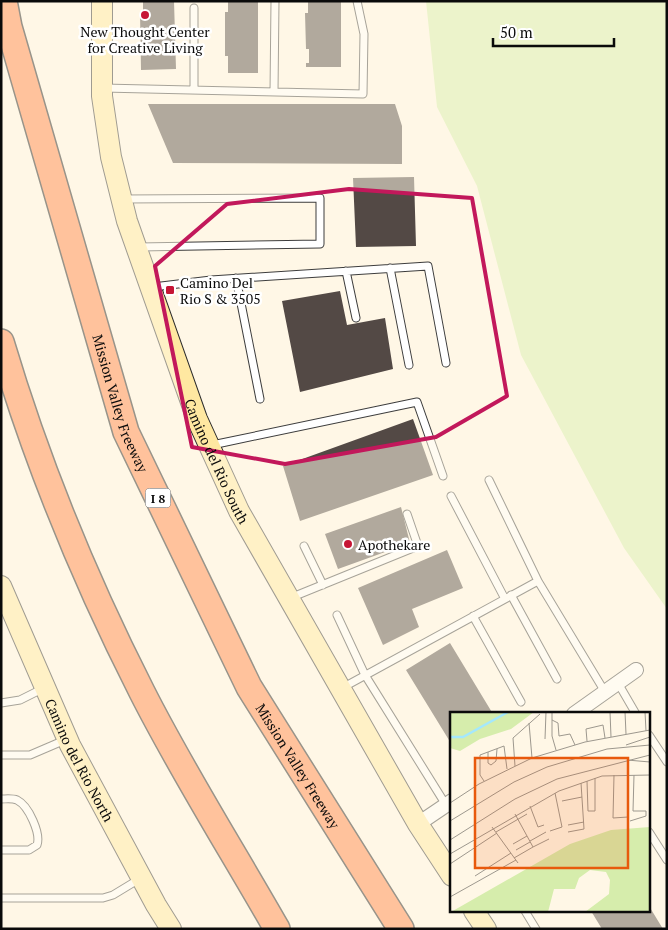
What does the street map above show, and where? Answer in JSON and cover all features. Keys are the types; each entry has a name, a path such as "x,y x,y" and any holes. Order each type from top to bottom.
{"highway":[{"name":"Mission Valley Freeway","path":"4,1 9,27 126,432 249,687 401,929"},
{"path":"9,27 16,1"},
{"path":"1,342 27,421 87,578 143,693 277,929"}],"street":[{"name":"Camino del Rio South","path":"102,1 102,88 111,157 136,248 197,419 239,511 418,824 450,873"},
{"name":"Camino del Rio North","path":"1,587 67,739 141,878 171,929"},
{"path":"577,712 636,670"},
{"path":"418,824 449,803"},
{"path":"475,912 486,929"}],"lane":[{"path":"274,92 275,1"},
{"path":"102,88 363,94 364,34 357,1"},
{"path":"194,8 194,90"},
{"path":"122,199 320,198 320,244 136,248"},
{"path":"150,287 236,278 428,266 446,362"},
{"path":"390,268 409,365"},
{"path":"346,271 356,318"},
{"path":"236,278 260,399"},
{"path":"209,446 234,439 417,402 442,476"},
{"path":"489,480 538,581 605,692"},
{"path":"451,496 557,679"},
{"path":"290,599 418,546 407,514"},
{"path":"304,546 323,585"},
{"path":"341,688 538,581"},
{"path":"337,616 365,675 449,803"},
{"path":"473,616 521,702"},
{"path":"618,683 635,712"},
{"path":"1,703 20,700 45,687"},
{"path":"650,736 667,762"},
{"path":"1,755 30,755 67,739"},
{"path":"1,799 13,799 22,804 38,832 39,839 37,845 29,850 1,850"},
{"path":"650,834 667,860"},
{"path":"1,898 103,898 113,895 141,878"},
{"path":"526,912 536,929"}],"highlighted area":[{"path":"349,189 472,198 507,396 436,437 285,464 192,447 155,266 227,204"}],"green space":[{"path":"426,1 667,1 667,609 624,548 521,355 477,186 437,107"}],"building":[{"path":"143,1 174,1 176,69 141,70 140,13 143,13"},
{"path":"228,1 258,1 258,73 228,73 228,56 225,56 225,12 228,12"},
{"path":"308,1 341,1 341,67 306,67 306,63 309,63 309,49 306,49 305,13 308,13"},
{"path":"148,104 395,104 402,126 402,164 173,163"},
{"path":"414,177 416,246 356,247 353,178"},
{"path":"340,291 347,325 385,318 393,369 300,392 282,301"},
{"path":"413,419 433,475 300,521 283,466"},
{"path":"401,507 410,543 338,569 325,534"},
{"path":"447,550 463,588 412,609 419,627 383,645 358,588"},
{"path":"450,643 492,712 450,712 450,742 406,670"},
{"path":"650,908 663,929 602,929 592,912 650,912"}],"place":[{"name":"New Thought Center for Creative Living","path":"145,15"},
{"name":"Camino Del Rio S & 3505","path":"170,290"},
{"name":"Apothekare","path":"348,544"}]}
